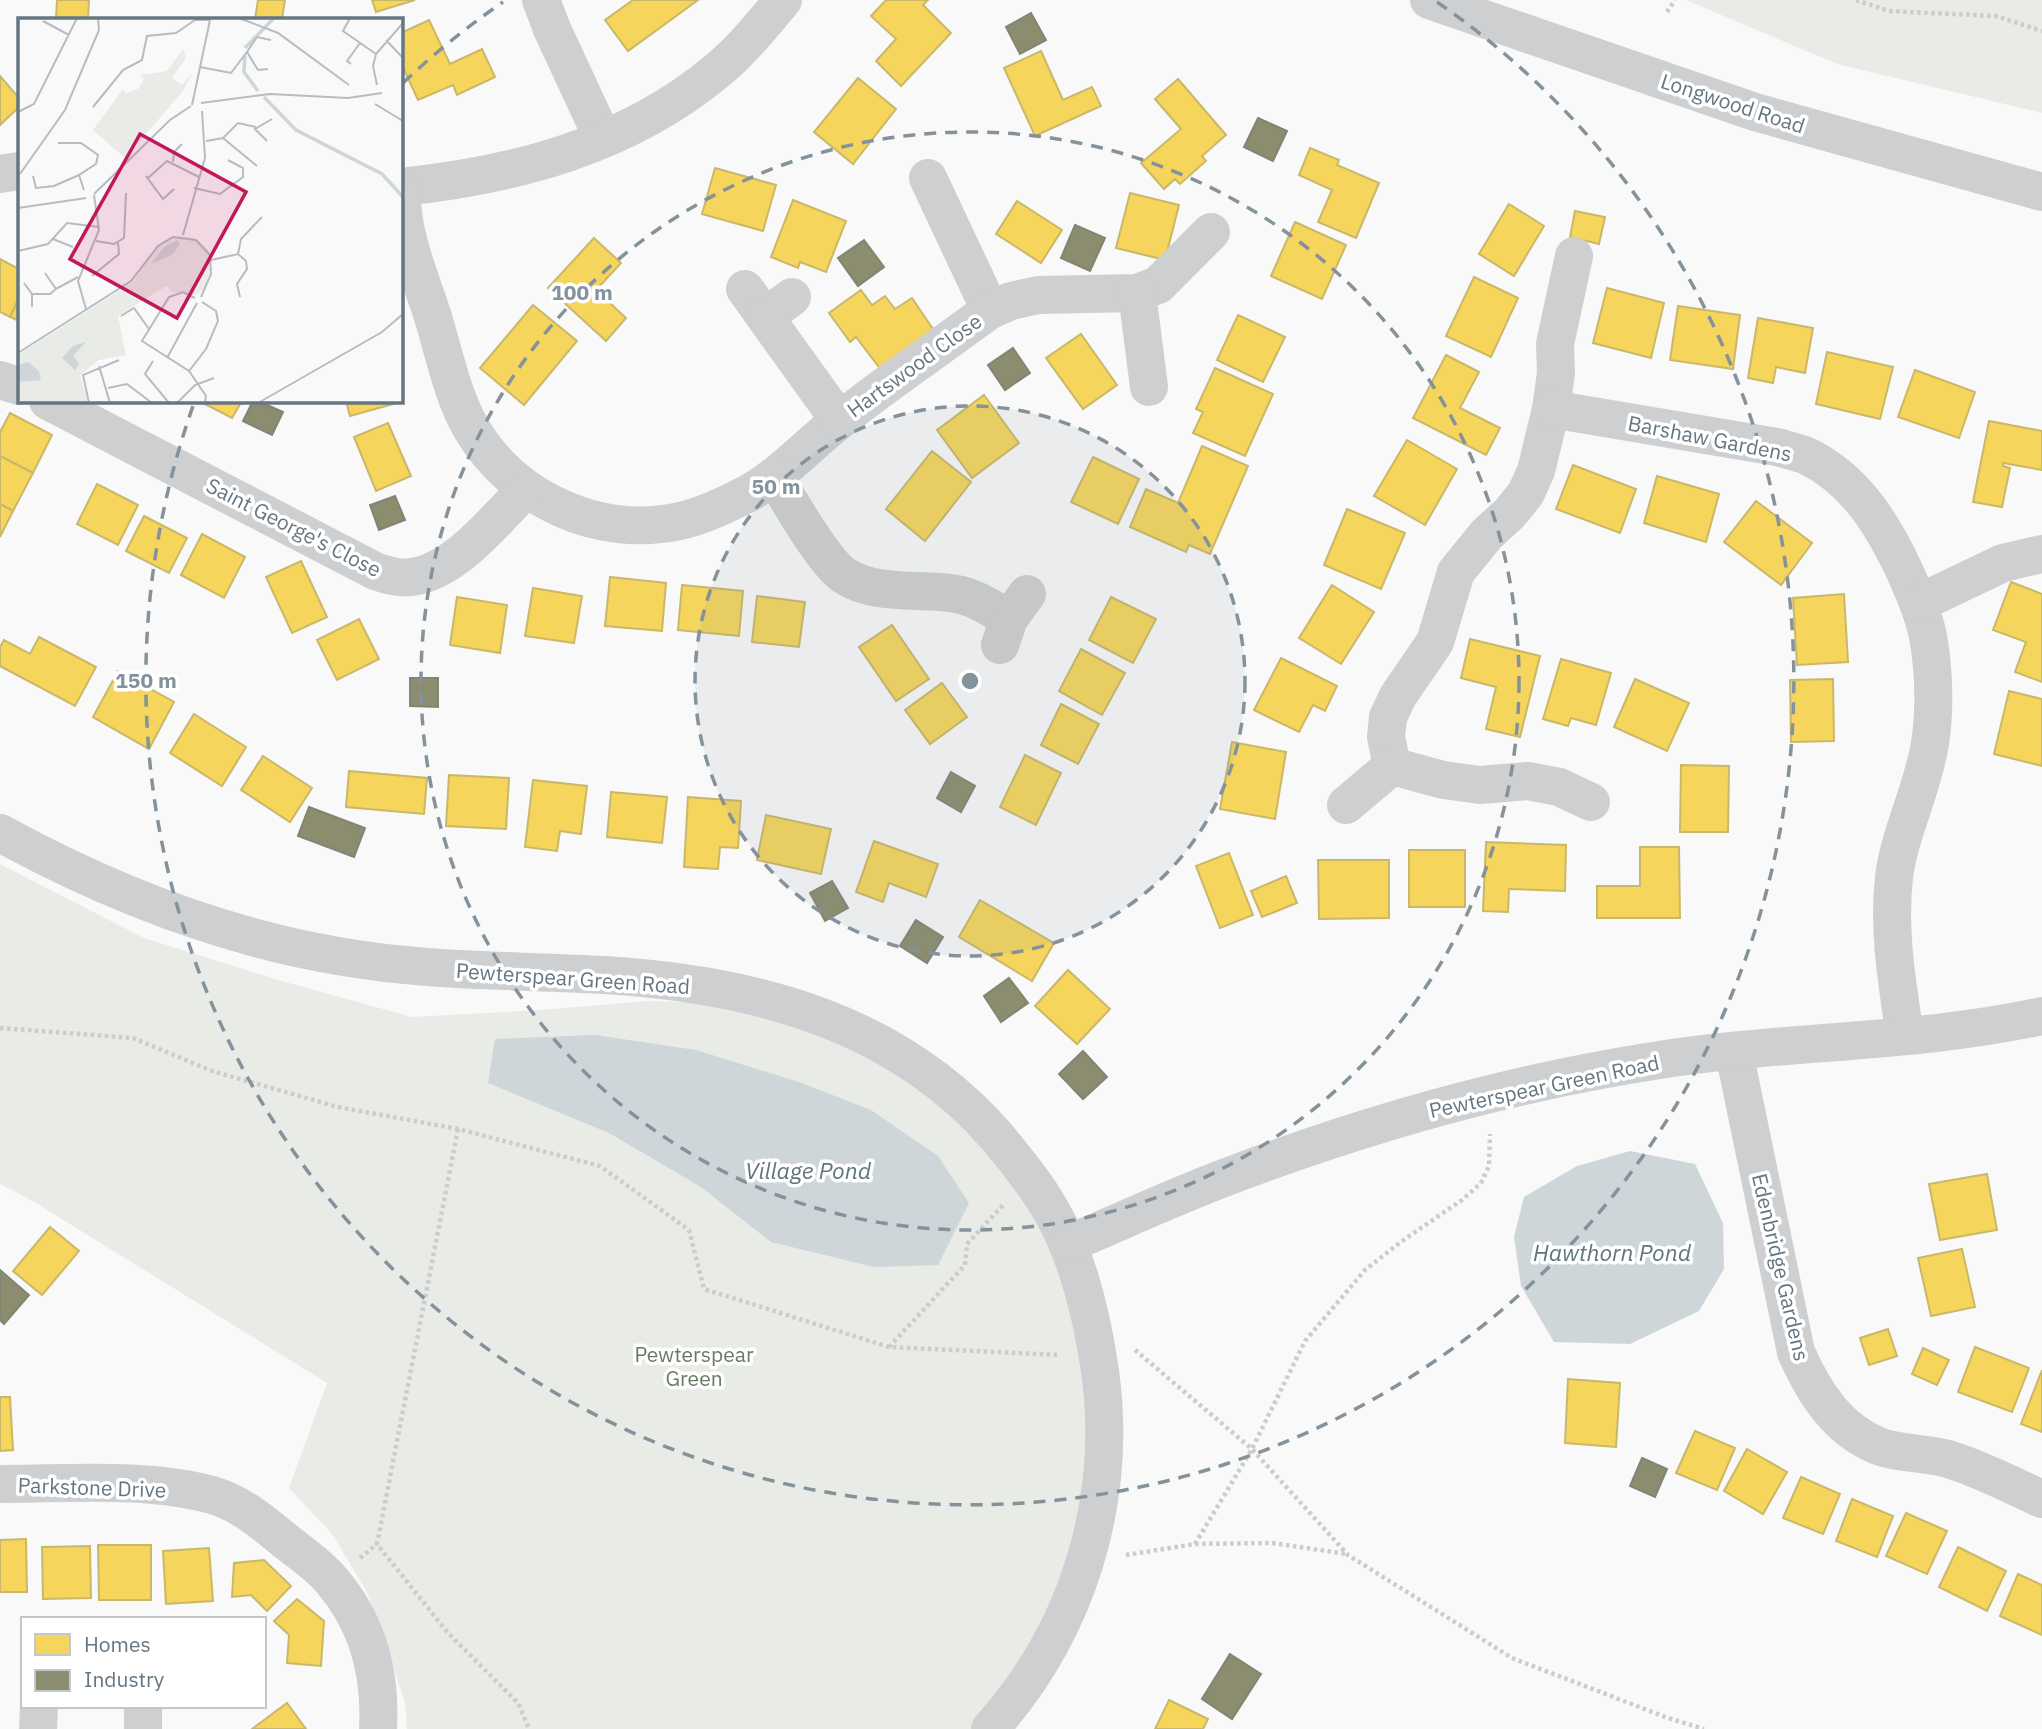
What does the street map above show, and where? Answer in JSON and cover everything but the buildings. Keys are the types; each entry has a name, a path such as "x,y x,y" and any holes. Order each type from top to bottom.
{"street":[{"path":"541,0 603,139"},
{"path":"402,188 506,172 555,159 668,107 718,70 783,0"},
{"name":"Longwood Road","path":"1429,0 1755,112 2042,192"},
{"path":"0,174 18,171"},
{"name":"Hartswood Close","path":"928,178 990,310"},
{"name":"Hartswood Close","path":"402,195 408,240 460,405 480,442 509,475 526,489 566,510 589,518 632,525 680,521 750,492 774,476 839,420 990,310 1011,301 1038,295 1137,293 1158,285 1211,232"},
{"path":"1392,766 1386,737 1388,717 1398,696 1435,642 1456,572 1470,552 1510,513 1526,493 1536,471 1554,391 1555,344 1574,256"},
{"path":"1137,293 1149,387"},
{"name":"Hartswood Close","path":"767,301 839,420"},
{"path":"0,380 18,386"},
{"name":"Barshaw Gardens","path":"1554,391 1806,456 1851,488 1871,510 1887,536 1919,603 1929,640 1933,708 1930,744 1895,875 1892,946 1905,1036"},
{"name":"Saint George's Close","path":"50,402 375,571 394,577 412,577 445,564 460,554 526,489"},
{"path":"774,476 831,563 843,575 859,583 879,587 957,594 977,600 1012,619"},
{"path":"1919,603 2003,563 2042,555"},
{"path":"1346,805 1392,766"},
{"path":"1392,766 1443,780 1480,785 1528,781 1559,787 1594,805"},
{"name":"Pewterspear Green Road","path":"0,833 36,853 142,901 270,942 338,956 422,968 604,975 720,989 772,1000 824,1016 874,1038 914,1063 953,1093 983,1121 1031,1180 1051,1210 1068,1244 1085,1299 1097,1352 1105,1426 1100,1496 1094,1534 1070,1606 1053,1643 1009,1708 990,1729"},
{"name":"Pewterspear Green Road","path":"1068,1244 1224,1178 1351,1134 1493,1094 1654,1061 1905,1036 2042,1016"},
{"name":"Edenbridge Gardens","path":"1734,1052 1796,1352 1806,1376 1821,1399 1839,1420 1861,1438 1885,1448 1944,1458 1972,1467 2042,1499"},
{"name":"Parkstone Drive","path":"0,1484 149,1485 212,1495 248,1510 331,1580 351,1608 366,1638 376,1671 378,1729"},
{"path":"38,1729 39,1708"},
{"path":"143,1708 143,1729"}],"path":[{"path":"1667,12 1675,0"},
{"path":"1856,0 1889,11 1996,16 2042,31"},
{"path":"0,1028 133,1038 212,1071 326,1104 458,1129 600,1166 689,1230 704,1289 889,1347 1070,1356"},
{"path":"1195,1544 1252,1449 1295,1357 1334,1304 1365,1270 1462,1200 1481,1183 1489,1166 1493,1094"},
{"path":"458,1129 377,1545 449,1633 508,1690 518,1703 529,1729"},
{"path":"889,1347 965,1265 967,1244 1009,1198"},
{"path":"1132,1348 1144,1355 1252,1449 1348,1555 1512,1658 1668,1718 1704,1729"},
{"path":"1122,1556 1195,1544 1272,1543 1348,1555"}],"green space":[{"path":"1686,0 2042,0 2042,113 1837,64"},
{"name":"Pewterspear Green","path":"0,864 144,938 278,980 412,1017 648,1001 772,1005 828,1024 1004,1150 1070,1243 1102,1518 1005,1729 407,1729 405,1702 368,1594 333,1535 289,1488 327,1383 31,1200 0,1184"}],"water":[{"name":"Village Pond","path":"595,1035 696,1050 799,1082 871,1110 938,1156 969,1203 938,1265 874,1267 771,1242 701,1187 609,1133 488,1083 495,1039"},
{"name":"Hawthorn Pond","path":"1630,1151 1695,1164 1723,1223 1724,1269 1699,1311 1630,1344 1554,1342 1521,1286 1514,1237 1524,1197 1577,1166"}]}
